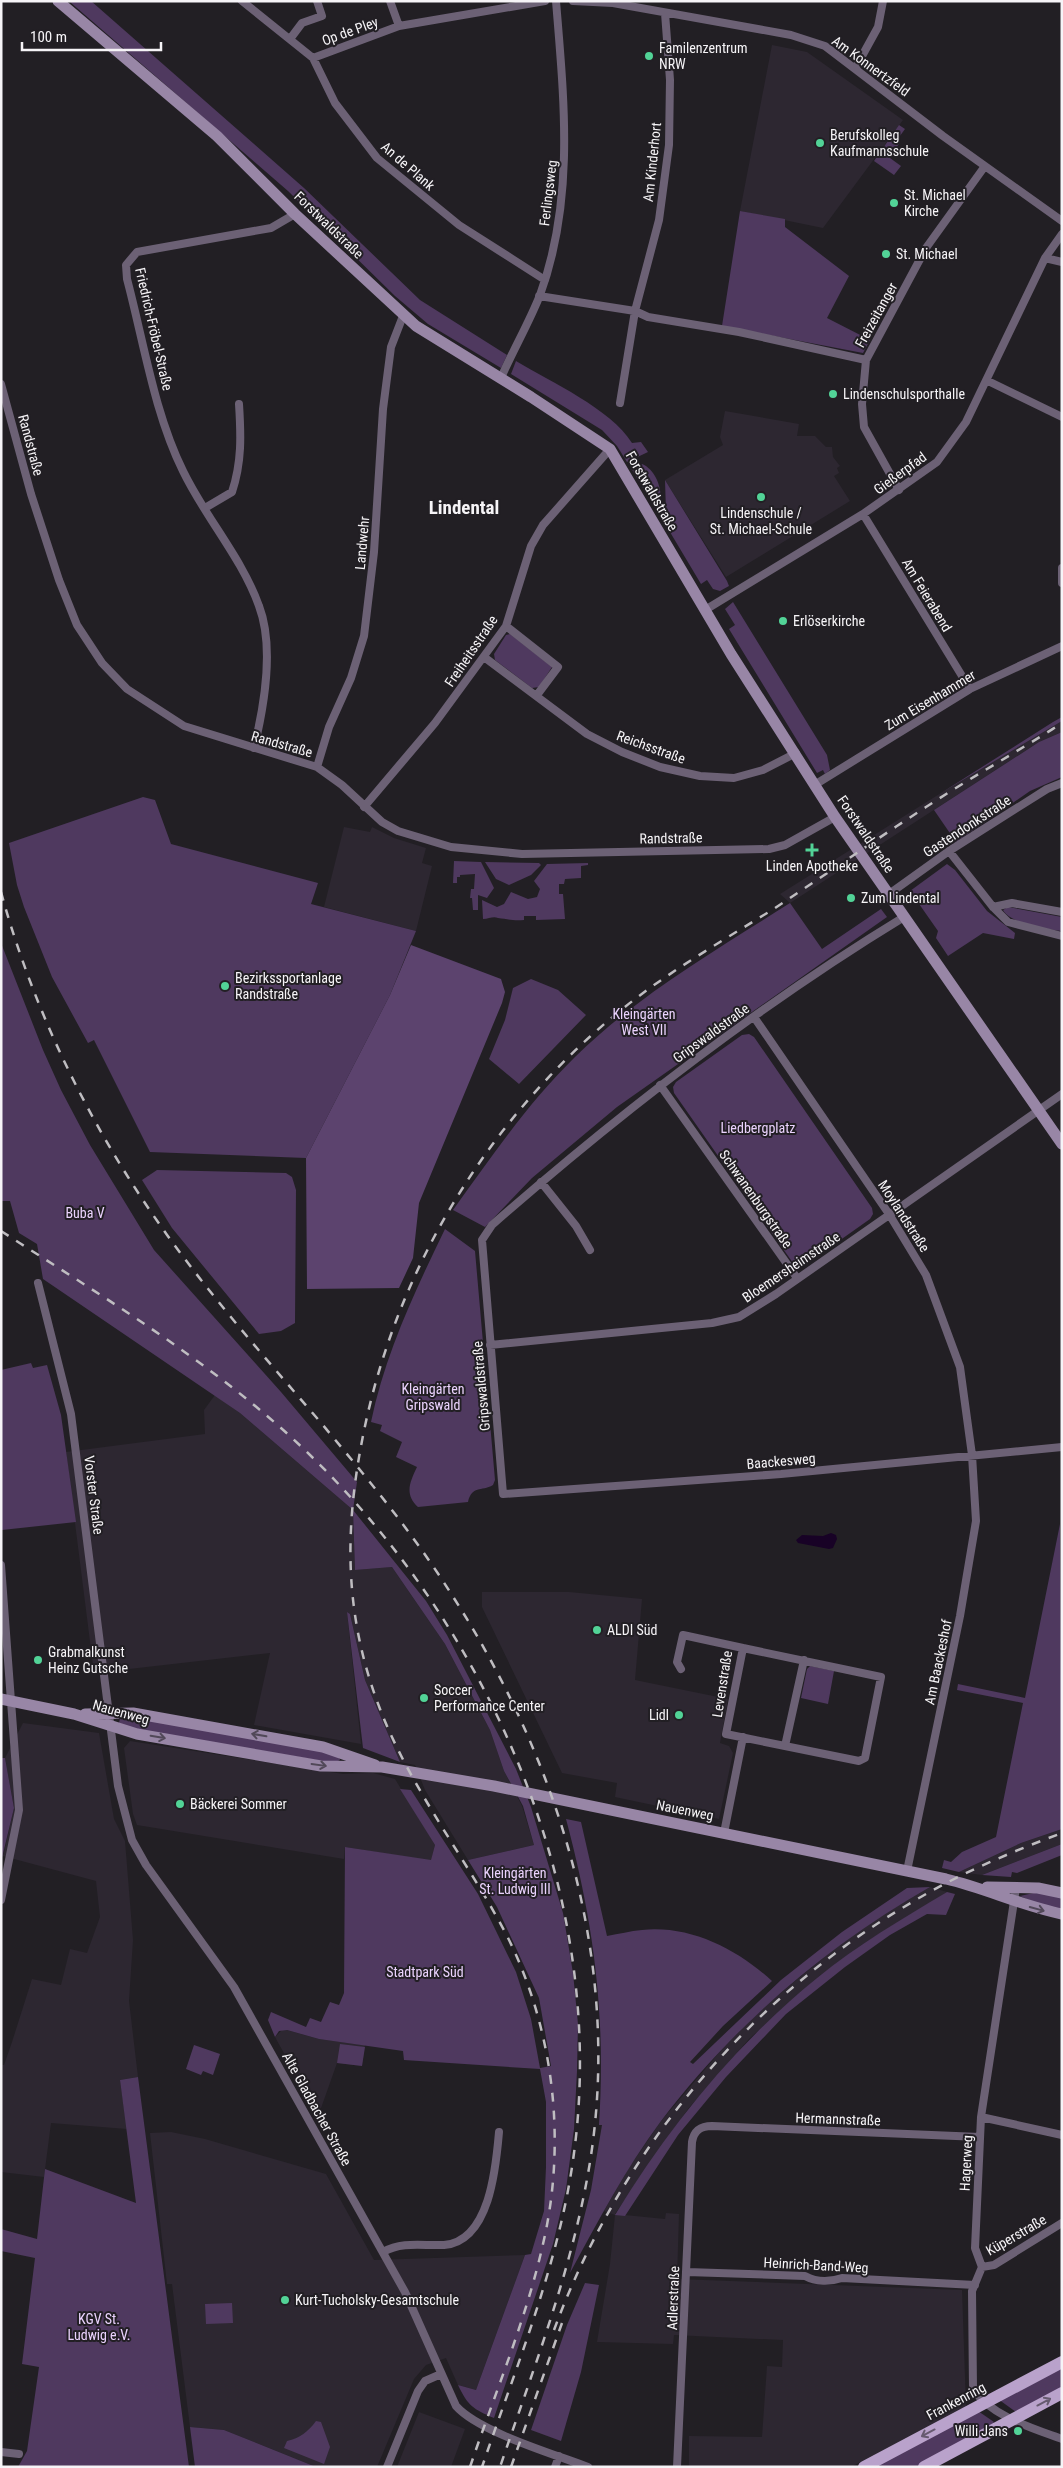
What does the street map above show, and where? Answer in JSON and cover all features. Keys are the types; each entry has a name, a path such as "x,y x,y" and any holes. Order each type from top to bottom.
{"main road":[{"name":"Frankenring","path":"864,2467 1062,2362"},
{"path":"924,2467 1062,2393"}],"street":[{"name":"Forstwaldstraße","path":"58,1 217,136 295,214 403,316 610,449 731,654 835,816 1062,1144"},
{"name":"An de Plank","path":"242,1 313,58 335,103 377,158 459,225 544,280"},
{"name":"Op de Pley","path":"290,39 302,23 322,16 317,1"},
{"name":"Op de Pley","path":"313,58 399,26 390,1"},
{"path":"399,26 545,1"},
{"name":"Ferlingsweg","path":"501,378 539,296 555,239 565,166 565,119 556,1"},
{"name":"Am Konnertzfeld","path":"574,1 613,3 791,35 825,46 856,67 985,166 1062,221"},
{"path":"856,67 878,27 883,1"},
{"name":"Am Kinderhort","path":"620,403 635,311 658,220 669,145 670,80 665,13"},
{"name":"Freizeitanger","path":"899,490 864,428 862,404 866,360 926,248 985,166"},
{"name":"Friedrich-Fröbel-Straße","path":"254,748 264,709 266,677 266,645 260,608 246,577 183,471 163,419 127,279 126,265 137,252 271,228 295,214"},
{"name":"Gießerpfad","path":"705,610 863,514 937,462 966,422 988,381 1045,258 1062,234"},
{"path":"1045,258 1062,262"},
{"path":"539,296 635,311 648,317 739,332 866,360"},
{"name":"Landwehr","path":"317,767 329,727 351,678 364,636 375,543 383,409 391,346 403,316"},
{"path":"988,381 1062,417"},
{"name":"Randstraße","path":"1,384 31,494 59,580 77,626 102,663 127,689 184,726 317,767 342,785 364,808 382,822 398,831 429,841 466,849 522,854 769,849 785,845 835,816"},
{"path":"205,508 232,492 239,472 241,449 239,404"},
{"name":"Freiheitsstraße","path":"364,808 435,724 506,626 531,546 544,525 610,449"},
{"name":"Am Feierabend","path":"863,514 970,689"},
{"path":"1062,568 1060,579 1062,582"},
{"path":"506,626 558,667 537,695"},
{"name":"Zum Eisenhammer","path":"816,784 970,689 1062,646"},
{"name":"Reichsstraße","path":"484,657 587,734 622,752 660,767 700,776 734,778 763,770 796,753"},
{"name":"Gastendonkstraße","path":"888,894 949,851 1047,789 1062,782"},
{"path":"949,851 994,908 1008,922 1062,936"},
{"path":"994,908 1012,903 1062,912"},
{"name":"Gripswaldstraße","path":"503,1494 482,1240 492,1225 541,1182 660,1085 754,1017 904,917"},
{"name":"Moylandstraße","path":"754,1017 889,1214 926,1275 960,1367 972,1456"},
{"name":"Schwanenburgstraße","path":"660,1085 797,1278"},
{"name":"Bloemersheimstraße","path":"490,1345 707,1324 739,1317 1062,1094"},
{"path":"541,1182 576,1226 590,1250"},
{"name":"Vorster Straße","path":"38,1283 71,1414 110,1713"},
{"name":"Baackesweg","path":"503,1494 781,1474 1062,1447"},
{"name":"Am Baackeshof","path":"907,1871 968,1577 976,1521 972,1456"},
{"path":"1,1565 7,1700 19,1810 1,1900"},
{"name":"Levenstraße","path":"681,1668 677,1662 683,1635 743,1648 726,1734 743,1737"},
{"path":"724,1833 743,1737 859,1761 865,1758 881,1676 743,1648"},
{"path":"785,1746 804,1660"},
{"path":"7,1700 74,1714"},
{"name":"Alte Gladbacher Straße","path":"110,1713 120,1797 132,1840 146,1865 234,1987 405,2292 441,2374 461,2412 488,2428 588,2467"},
{"name":"Nauenweg","path":"74,1714 133,1714 323,1747 382,1767 512,1790 981,1887 1038,1888 1062,1893"},
{"name":"Nauenweg","path":"74,1714 137,1734 321,1766 382,1767"},
{"name":"Nauenweg","path":"981,1887 1035,1909 1062,1914"},
{"name":"Hagerweg","path":"982,2267 975,2248 981,2117 1016,1888"},
{"path":"981,2117 1062,2135"},
{"name":"Hermannstraße","path":"696,2131 700,2128 712,2126 980,2137"},
{"name":"Adlerstraße","path":"677,2467 692,2142 696,2131"},
{"path":"383,2252 405,2244 454,2243 472,2232 484,2207 494,2177 499,2132"},
{"name":"Küperstraße","path":"982,2267 994,2265 1062,2223"},
{"path":"982,2267 972,2292 973,2388 978,2396 1011,2420 1062,2438"},
{"name":"Heinrich-Band-Weg","path":"687,2272 805,2276 813,2280 842,2278 975,2285"},
{"path":"387,2467 418,2391 425,2381 441,2374"},
{"path":"1,2452 19,2454"},
{"path":"555,2467 559,2456"}],"shaded area":[{"name":"Berufskolleg Kaufmannsschule","path":"772,45 807,52 903,120 823,228 740,211"},
{"name":"Lindenschule / St. Michael-Schule","path":"725,411 799,424 797,436 815,436 826,447 832,447 833,457 840,466 837,468 839,473 834,476 850,501 726,577 665,480 723,445 720,437"},
{"path":"1062,721 1062,732 1039,742 790,903 780,894 941,793"},
{"path":"344,827 370,832 372,827 394,838 426,848 422,863 432,866 416,931 324,907"},
{"path":"411,945 501,979 505,992 502,1003 419,1203 413,1258 399,1288 307,1289 306,1158 390,995"},
{"path":"215,1395 240,1413 353,1510 355,1570 392,1567 445,1644 490,1730 504,1771 522,1806 534,1845 468,1860 425,1790 415,1765 400,1762 365,1680 350,1614 347,1612 361,1744 254,1725 270,1653 94,1673 66,1452 205,1434 204,1410"},
{"path":"831,1533 836,1535 837,1539 833,1548 829,1549 798,1543 796,1540 802,1535 823,1536"},
{"path":"482,1592 569,1592 642,1599 635,1680 728,1699 720,1743 729,1746 733,1753 719,1819 615,1797 617,1783 562,1773 482,1607"},
{"path":"23,1723 99,1733 114,1819 125,1841 133,1940 129,2001 138,2077 120,2080 127,2129 51,2123 44,2177 1,2172 1,2065 4,2065 32,1979 61,1985 70,1949 87,1953 100,1917 96,1881 3,1856 14,1808 5,1758"},
{"path":"130,1741 343,1774 373,1773 395,1779 435,1845 431,1861 345,1847 344,1859 137,1825 133,1814 124,1748"},
{"path":"1062,1829 1062,1844 982,1875 959,1872 1021,1843"},
{"path":"930,1887 947,1892 863,1944 818,1977 749,2039 688,2109 615,2214 665,2219 666,2213 679,2214 677,2279 962,2290 966,2407 851,2467 689,2467 689,2436 762,2437 767,2366 782,2367 783,2340 674,2335 673,2344 597,2342 610,2264 615,2215 604,2211 628,2169 661,2121 723,2048 760,2010 833,1950 875,1919"},
{"path":"283,2029 319,2039 365,2045 362,2066 337,2063 320,2111 312,2104 275,2037"},
{"name":"Kurt-Tucholsky-Gesamtschule","path":"171,2132 205,2139 326,2174 374,2260 525,2255 476,2390 458,2385 446,2358 426,2365 414,2379 377,2467 316,2467 224,2430 190,2427 172,2284 167,2284 150,2133"},
{"path":"419,2412 465,2429 451,2467 397,2467"}],"green space":[{"path":"91,1 304,188 420,300 507,355 501,368 428,324 395,296 288,191 70,2"},
{"path":"899,125 905,129 897,140 900,142 890,158 901,166 894,175 874,161"},
{"path":"740,211 785,219 785,227 849,276 827,318 870,340 863,353 722,326"},
{"path":"516,361 563,387 595,408 610,419 632,443 641,442 648,452 627,462 617,446 602,430 511,374"},
{"path":"642,464 653,472 659,486 661,500 658,513 631,468"},
{"path":"665,480 727,581 729,586 720,591 713,589 707,580 701,584 664,522 666,512"},
{"path":"733,602 827,755 830,770 825,774 823,770 817,773 729,629 735,625 725,609"},
{"path":"510,634 552,667 539,687 532,688 495,660 494,654 506,635"},
{"path":"1062,717 1062,721 941,793 1053,722"},
{"path":"1062,732 1062,777 1030,791 956,842 934,810 1039,742"},
{"name":"Bezirkssportanlage Randstraße","path":"143,797 155,800 171,844 318,883 311,904 416,931 390,995 306,1158 150,1152 94,1040 88,1043 52,977 24,907 17,885 9,843"},
{"path":"454,861 481,862 494,888 487,898 478,895 478,910 473,910 472,898 470,898 471,889 474,889 475,874 460,875 460,877 457,877 457,883 453,883"},
{"path":"485,862 539,863 541,865 531,875 509,885 496,879"},
{"path":"588,863 588,865 581,866 581,878 565,879 564,884 559,884 559,894 563,894 565,919 536,920 536,916 524,916 524,920 494,917 483,919 482,900 497,907 504,904 511,892 528,899 537,897 540,889 534,881 547,864"},
{"path":"947,864 955,870 987,911 1015,933 1014,939 983,933 948,956 936,938 938,931 910,891"},
{"name":"Kleingärten West VII","path":"790,903 822,949 881,909 887,917 617,1107 532,1178 485,1227 453,1210 526,1111 575,1057 599,1035 625,1013 678,974"},
{"path":"1008,907 1062,917 1062,931 1030,925 1013,919 1003,910"},
{"name":"Buba V","path":"1,943 43,1050 61,1090 90,1145 154,1250 281,1392 357,1482 353,1510 240,1413 43,1279 37,1244 19,1233 10,1201 1,1201"},
{"path":"531,979 558,990 586,1015 519,1084 489,1059 505,1020 513,988"},
{"name":"Liedbergplatz","path":"749,1034 754,1037 872,1208 873,1214 870,1219 805,1265 798,1266 793,1263 674,1093 673,1087 676,1082 742,1035"},
{"path":"157,1170 286,1173 292,1177 296,1190 295,1323 281,1331 259,1334 172,1228 142,1180"},
{"name":"Kleingärten Gripswald","path":"445,1229 475,1251 495,1480 493,1485 472,1493 468,1502 418,1507 410,1493 411,1483 417,1467 396,1457 402,1442 380,1431 382,1425 371,1422 384,1372 402,1323"},
{"path":"31,1363 33,1368 47,1365 61,1415 76,1522 2,1530 1,1370"},
{"path":"353,1510 426,1601 447,1635 516,1769 531,1807 563,1913 573,1973 578,2024 577,2071 574,2129 566,2189 553,2244 494,2418 472,2406 458,2385 476,2390 525,2255 531,2254 544,2211 546,2102 540,2069 404,2060 403,2051 319,2039 287,2030 279,2031 275,2037 268,2020 271,2012 306,2027 310,2018 321,2022 330,2002 339,2005 344,1993 345,1847 431,1860 435,1845 400,1789 411,1790 478,1894 516,1972 531,2019 540,2068 551,2066 539,1998 497,1907 468,1860 534,1845 523,1806 504,1771 490,1730 445,1644 392,1567 355,1570"},
{"path":"1060,1524 1062,1829 1021,1843 959,1872 942,1868 944,1860 951,1862 962,1852 996,1837 1023,1703 957,1690 958,1684 1025,1698"},
{"path":"347,1612 350,1614 365,1680 400,1762 363,1748"},
{"path":"810,1666 834,1671 828,1704 801,1698 807,1669"},
{"path":"129,1717 324,1751 339,1757 340,1760 334,1763 137,1730 119,1723 120,1718"},
{"path":"1,1758 5,1758 14,1808 1,1862"},
{"path":"566,1819 581,1822 607,1936 638,1930 660,1929 678,1931 728,1949 772,1981 723,2026 690,2062 693,2064 781,1980 842,1932 907,1888 930,1887 854,1935 818,1962 751,2020 719,2052 689,2086 648,2139 613,2195 570,2273 591,2190 602,2125 599,2125 601,2046 596,1970 584,1896"},
{"path":"1062,1844 1062,1855 1017,1873 1012,1872 1011,1877 982,1875"},
{"path":"947,1892 955,1894 946,1915 927,1914 890,1935 845,1967 786,2014 726,2077 678,2135 625,2216 615,2215 681,2118 759,2030 787,2003 848,1954"},
{"path":"1038,1892 1062,1897 1062,1910 1040,1905 1020,1896"},
{"path":"340,2044 365,2047 362,2066 337,2063"},
{"path":"194,2045 220,2054 213,2075 203,2071 201,2075 186,2069"},
{"name":"KGV St. Ludwig e.V.","path":"138,2077 189,2467 18,2467 27,2451 39,2367 22,2364 35,2258 1,2251 1,2229 37,2239 45,2169 136,2203 120,2080"},
{"path":"585,2283 599,2285 581,2372 561,2441 531,2430 567,2325"},
{"path":"232,2303 233,2323 206,2324 205,2304"},
{"path":"1062,2365 1062,2388 1016,2412 998,2399"},
{"path":"978,2411 994,2422 991,2426 916,2467 872,2467"},
{"path":"316,2421 321,2422 330,2447 324,2464 284,2448 287,2441 303,2434"},
{"path":"190,2427 224,2430 316,2467 195,2467"}],"railway":[{"path":"470,2467 519,2328 543,2244 550,2205 554,2165 551,2085 545,2045 535,2006 522,1968 489,1904 407,1767 380,1709 359,1638 353,1603 351,1569 353,1498 365,1426 380,1367 401,1309 426,1253 456,1200 489,1149 528,1101 569,1056 615,1015 673,972 775,908 943,796 1062,723"},
{"path":"1,892 30,982 48,1026 90,1112 113,1153 165,1232 202,1281 372,1485 405,1527 435,1570 489,1657 522,1724 551,1793 573,1865 589,1938 597,2012 598,2087 590,2162 574,2240 539,2354 500,2467"},
{"path":"1,1231 145,1324 214,1374 281,1428 352,1499 415,1578 470,1664 515,1756 549,1852 571,1951 580,2052 574,2153 559,2233 536,2312 482,2467"},
{"path":"554,2330 582,2264 615,2201 653,2141 697,2084 745,2032 797,1983 854,1940 914,1901 986,1864 1062,1833"},
{"path":"511,2467 562,2323"}],"place":[{"name":"Familenzentrum NRW","path":"649,56"},
{"name":"Berufskolleg Kaufmannsschule","path":"820,143"},
{"name":"St. Michael Kirche","path":"894,203"},
{"name":"St. Michael","path":"886,254"},
{"name":"Lindenschulsporthalle","path":"833,394"},
{"name":"Lindenschule / St. Michael-Schule","path":"761,497"},
{"name":"Erlöserkirche","path":"783,621"},
{"name":"Linden Apotheke","path":"812,850"},
{"name":"Zum Lindental","path":"851,898"},
{"name":"Bezirkssportanlage Randstraße","path":"225,986"},
{"name":"ALDI Süd","path":"597,1630"},
{"name":"Grabmalkunst Heinz Gutsche","path":"38,1660"},
{"name":"Soccer Performance Center","path":"424,1698"},
{"name":"Lidl","path":"679,1715"},
{"name":"Bäckerei Sommer","path":"180,1804"},
{"name":"Kurt-Tucholsky-Gesamtschule","path":"285,2300"},
{"name":"Willi Jans","path":"1018,2431"}],"district":[{"name":"Lindental","path":"464,507"}],"park label":[{"name":"Kleingärten St. Ludwig III","path":"515,1882"},
{"name":"Stadtpark Süd","path":"425,1972"}]}
